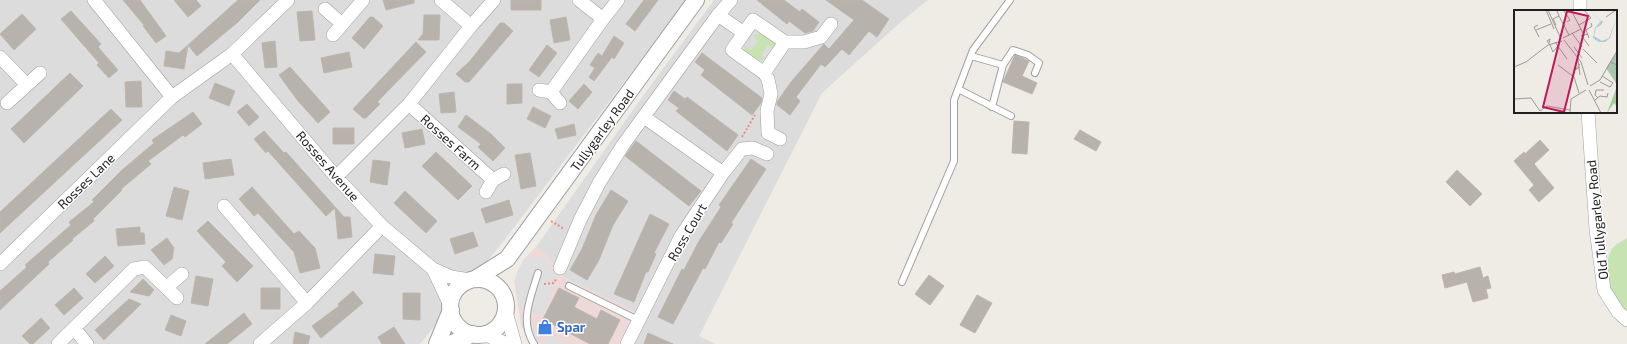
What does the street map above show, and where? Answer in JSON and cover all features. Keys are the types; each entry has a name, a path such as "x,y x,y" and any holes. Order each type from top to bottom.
{"street":[{"path":"94,0 172,98"},
{"path":"232,54 288,0"},
{"path":"332,35 363,0"},
{"path":"441,0 471,26"},
{"name":"Rosses Farm","path":"336,177 409,104 471,26 494,0"},
{"path":"579,0 602,19"},
{"path":"560,103 545,91 618,0"},
{"name":"Tullygarley Road","path":"472,279 507,259 696,0"},
{"path":"560,268 599,183 644,117 730,0"},
{"path":"325,9 342,24"},
{"path":"718,15 744,33"},
{"path":"780,139 768,133 770,94 768,79 764,73 732,50 753,20 785,42 804,42 821,37 831,24"},
{"path":"764,73 785,42"},
{"name":"Rosses Lane","path":"0,264 172,98 232,54"},
{"name":"Rosses Avenue","path":"232,54 336,177 382,226 433,269 451,276 472,279"},
{"path":"0,56 27,85"},
{"path":"7,104 40,73"},
{"name":"Rosses Farm","path":"409,104 498,177 486,192"},
{"name":"Old Tullygarley Road","path":"1588,113 1596,229 1604,290 1618,312 1627,320"},
{"path":"644,117 723,173"},
{"path":"742,149 753,148 767,154"},
{"name":"Ross Court","path":"627,344 682,236 723,173 742,149"},
{"path":"224,206 307,303"},
{"path":"268,342 382,226"},
{"name":"Tullygarley Road","path":"502,293 507,259"},
{"path":"58,344 134,269 145,267 177,298"},
{"name":"Rosses Avenue","path":"433,269 450,308"},
{"path":"167,287 182,274"},
{"path":"437,344 456,289 472,279 486,280 494,283 502,293 515,344"},
{"path":"450,308 458,325 468,333 478,334 507,344"},
{"path":"450,344 498,326 506,312"},
{"path":"74,328 87,344"}],"lane":[{"path":"902,282 954,161 954,100 958,89 973,50 1010,0"},
{"path":"992,107 1003,65 1013,50 1028,55 1039,63 1035,73"},
{"path":"971,56 1003,65"},
{"path":"958,89 1011,116"},
{"path":"534,344 526,326 527,310 538,273"},
{"path":"569,286 640,321"}],"path":[{"path":"742,149 739,142 762,103 769,102"},
{"path":"541,214 574,236"},
{"path":"534,284 554,283 560,268"}],"shaded area":[{"path":"0,0 686,0 506,238 420,344 0,344"},
{"path":"714,0 928,0 903,20 822,93 699,336 715,344 619,344 634,311 563,277 546,255 536,247 645,93"},
{"path":"536,247 546,254 563,277 634,311 619,344 529,344 521,324 514,281 523,260"},
{"path":"530,253 537,260 544,256 556,277 548,284 555,286 543,316 531,312 531,324 542,344 529,344 521,324 524,308 520,308 518,300 516,282 517,271"},
{"path":"549,334 568,344 544,344"}],"green space":[{"path":"763,32 775,43 775,49 768,45 761,56 766,59 755,62 743,51 744,45 751,50 758,41 753,36"},
{"path":"1627,238 1627,312 1616,299 1612,291 1607,274 1607,266 1608,257 1613,248"}],"building":[{"path":"123,0 140,0 166,36 156,43 143,26 144,25"},
{"path":"174,0 196,0 201,6 188,17"},
{"path":"238,0 260,0 238,22 197,56 188,45"},
{"path":"383,0 414,0 414,3 386,10"},
{"path":"511,0 541,0 541,10 511,10"},
{"path":"644,0 658,0 635,31 626,24"},
{"path":"757,0 784,0 800,12 802,9 819,22 813,31 805,33 789,21 787,24"},
{"path":"826,0 862,0 889,19 877,37 869,31 849,55 842,49 825,67 821,64 796,97 800,101 790,115 777,105 777,102 791,82 824,44 829,49 854,20"},
{"path":"71,11 101,44 98,47 118,70 109,78 97,65 99,63 61,19"},
{"path":"312,11 315,40 300,41 297,12"},
{"path":"22,14 36,29 14,50 0,34"},
{"path":"424,15 440,15 439,40 418,40 423,34"},
{"path":"370,17 373,17 383,26 364,49 352,38"},
{"path":"566,17 570,40 554,43 550,20"},
{"path":"500,23 504,23 513,31 469,82 465,82 456,74 470,61"},
{"path":"614,36 624,43 614,59 612,57 594,81 589,77 595,68 590,65 598,53 602,56"},
{"path":"275,41 277,67 265,68 262,43"},
{"path":"416,42 426,52 377,102 380,104 366,118 363,118 353,109"},
{"path":"188,45 184,69 164,66 166,51 179,53"},
{"path":"547,45 557,53 539,77 529,70"},
{"path":"349,52 352,67 324,73 321,58"},
{"path":"702,53 762,98 761,103 752,115 701,75 705,70 695,62"},
{"path":"1015,55 1029,61 1022,76 1037,83 1032,94 1003,82"},
{"path":"290,67 330,112 318,123 298,101 279,75"},
{"path":"70,73 83,86 24,143 11,129"},
{"path":"141,81 142,107 126,107 125,82"},
{"path":"215,83 235,91 229,106 209,98"},
{"path":"507,84 522,84 522,103 507,104"},
{"path":"584,84 592,92 578,109 569,101"},
{"path":"674,91 685,99 687,97 738,135 727,151 676,111 679,108 668,100"},
{"path":"454,92 456,112 441,113 439,94"},
{"path":"247,104 259,117 249,126 237,112"},
{"path":"533,107 551,116 545,128 527,119"},
{"path":"111,109 122,120 0,233 0,212"},
{"path":"193,112 202,124 185,137 183,135 148,161 151,164 121,189 122,190 93,219 94,221 72,239 73,240 48,262 49,264 0,310 0,291 27,267 25,265 71,225 69,222 94,202 92,200 121,171 154,143 152,140"},
{"path":"466,115 491,134 505,148 493,161 478,147 481,144 458,127"},
{"path":"1014,121 1029,122 1027,154 1012,153"},
{"path":"574,124 576,135 558,139 555,129"},
{"path":"333,128 354,128 354,144 333,144"},
{"path":"422,129 425,144 405,148 402,133"},
{"path":"1080,130 1101,142 1096,151 1074,139"},
{"path":"264,131 284,153 286,152 344,217 350,217 352,237 338,239 335,208 326,216 268,151 266,153 254,139"},
{"path":"1540,140 1549,150 1534,164 1554,188 1539,202 1529,190 1534,185 1514,161 1524,152 1525,154"},
{"path":"636,141 701,191 689,206 625,156"},
{"path":"436,152 472,186 458,200 422,166"},
{"path":"530,153 536,186 521,189 515,155"},
{"path":"231,159 234,175 205,179 203,163"},
{"path":"751,159 766,169 731,223 733,224 721,243 719,242 705,269 703,268 673,324 658,317 682,269 684,270 699,241 721,207 719,205"},
{"path":"373,160 390,162 387,185 370,182"},
{"path":"1457,170 1482,194 1470,206 1446,182"},
{"path":"174,187 189,191 182,220 166,216"},
{"path":"252,187 294,234 299,231 315,248 320,268 300,273 294,252 258,213 254,216 239,199"},
{"path":"611,190 628,201 613,225 599,260 587,280 570,270 582,249 596,215"},
{"path":"405,191 437,221 426,233 394,203"},
{"path":"509,200 513,215 486,223 481,209"},
{"path":"650,214 669,224 654,253 656,254 648,272 646,272 634,302 614,294"},
{"path":"208,221 253,266 237,282 222,266 226,262 197,231"},
{"path":"140,227 140,233 144,233 145,244 118,246 116,229"},
{"path":"473,232 478,246 455,254 450,239"},
{"path":"167,238 174,248 172,259 164,265 151,250"},
{"path":"375,254 395,256 393,275 373,273"},
{"path":"105,256 114,266 95,283 86,274"},
{"path":"1480,267 1483,278 1488,276 1491,288 1486,289 1488,298 1473,302 1467,282 1445,288 1442,275 1454,272 1455,274"},
{"path":"929,275 944,286 930,305 915,294"},
{"path":"196,276 213,279 208,306 191,303"},
{"path":"143,279 154,290 149,296 130,292"},
{"path":"74,288 83,298 64,315 55,305"},
{"path":"261,288 280,288 280,309 261,309"},
{"path":"559,288 579,298 574,307 597,319 601,310 620,320 608,344 590,344 543,319"},
{"path":"353,291 363,303 321,338 312,326 339,306 338,304"},
{"path":"403,293 420,293 420,320 403,319"},
{"path":"977,295 992,303 975,333 960,325"},
{"path":"129,299 141,304 104,340 95,330"},
{"path":"244,313 252,324 227,344 205,344"},
{"path":"171,315 186,321 181,336 165,330"},
{"path":"41,318 50,328 33,344 30,344 22,336"},
{"path":"394,327 405,344 382,344 378,337"},
{"path":"295,332 310,336 308,344 293,344"},
{"path":"648,333 673,344 644,344"}],"place":[{"name":"Spar","path":"545,327"}]}
